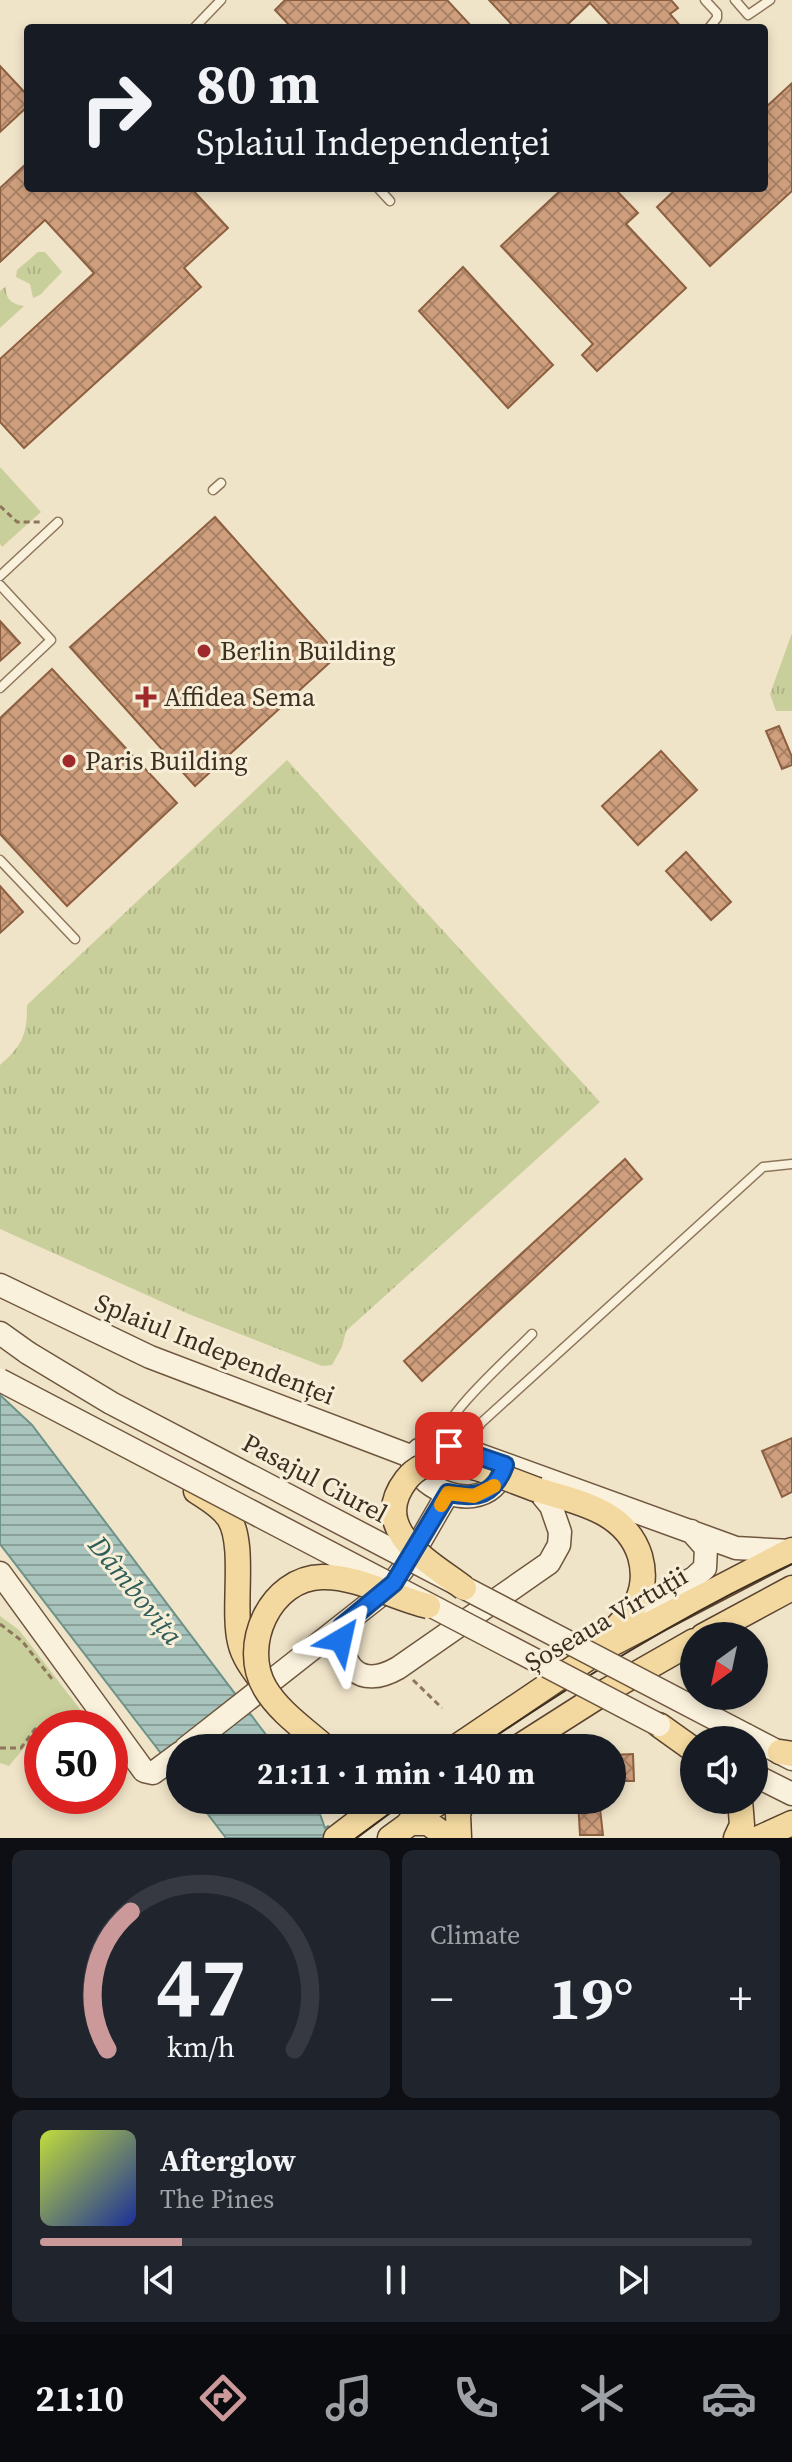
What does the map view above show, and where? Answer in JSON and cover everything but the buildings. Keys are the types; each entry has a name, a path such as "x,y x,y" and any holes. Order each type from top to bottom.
{"main road":[{"name":"Splaiul Independenței","path":"0,1285 150,1357 413,1457"},
{"name":"Pasajul Ciurel","path":"0,1333 111,1403 788,1755"},
{"path":"0,1380 680,1736"},
{"path":"505,1465 497,1483 484,1493 465,1496 448,1493 422,1478 415,1469 413,1457 425,1446 452,1447 505,1465 690,1530 745,1550 791,1550"},
{"path":"464,1588 401,1538 397,1526 397,1497 407,1479 422,1467 444,1462 473,1467 607,1514 623,1527 638,1551 642,1576 638,1601 600,1650"},
{"path":"162,1465 172,1476 221,1508 232,1525 236,1545 239,1637 247,1661 272,1698 311,1734"},
{"path":"342,1626 342,1652 355,1671 368,1677 378,1677 398,1668 549,1563 559,1545 560,1532 551,1506 538,1490"},
{"path":"204,1734 394,1583 448,1493"},
{"path":"631,1632 650,1602 694,1578 705,1568 706,1548 690,1530"},
{"name":"Șoseaua Virtuții","path":"477,1734 600,1650 791,1550"},
{"path":"0,1573 144,1771 153,1773 166,1764"},
{"path":"261,1680 256,1651 262,1622 275,1600 304,1581 318,1577 338,1578 428,1606"},
{"path":"729,1622 792,1588"},
{"path":"539,1734 680,1649"},
{"path":"659,1725 680,1740"},
{"path":"768,1782 792,1794"},
{"path":"336,1838 358,1814"},
{"path":"390,1838 422,1814"},
{"path":"458,1814 459,1838"},
{"path":"736,1838 742,1825 741,1814"},
{"path":"409,1823 428,1823 449,1838"},
{"path":"759,1838 792,1823"}],"lane":[{"path":"198,24 221,0"},
{"path":"705,0 717,13 712,24"},
{"path":"735,0 748,15 770,0"},
{"path":"382,192 390,201"},
{"path":"213,490 221,483"},
{"path":"0,576 58,522"},
{"path":"0,585 51,640 0,688"},
{"path":"0,860 75,939"},
{"path":"532,1334 454,1416 442,1434 452,1447 763,1167 792,1164"}],"path":[{"path":"0,506 17,522 58,522"},
{"path":"0,1624 22,1641 60,1689"},
{"path":"398,1668 442,1708"},
{"path":"0,1748 21,1748 24,1744"}],"green space":[{"path":"38,252 45,252 62,272 40,295 33,298 30,284 16,277 17,270"},
{"path":"6,286 10,300 24,306 0,328 0,291"},
{"path":"0,467 41,512 2,547 0,544"},
{"path":"792,633 792,711 776,711 770,694"},
{"path":"287,760 600,1102 346,1331 332,1365 322,1366 191,1315 0,1229 0,1065 22,1038 27,1005"},
{"path":"0,1616 19,1630 81,1710 24,1710 24,1748 9,1766 0,1763"}],"water":[{"name":"Dâmbovița","path":"0,1395 32,1425 265,1734 166,1734 166,1760 0,1544"},
{"path":"208,1814 320,1814 325,1828 328,1826 338,1838 226,1838"}],"tram line":[{"path":"499,1734 631,1650 710,1605 792,1564"},
{"path":"356,1838 389,1814"}],"slow traffic":[{"path":"441,1505 448,1493 474,1496 494,1486"}],"place":[{"name":"Berlin Building","path":"204,651"},
{"name":"Affidea Sema","path":"146,697"},
{"name":"Paris Building","path":"69,761"}],"route":[{"path":"341,1640 342,1626 387,1590 401,1574 448,1493 474,1496 497,1483 505,1465 449,1446"}]}
